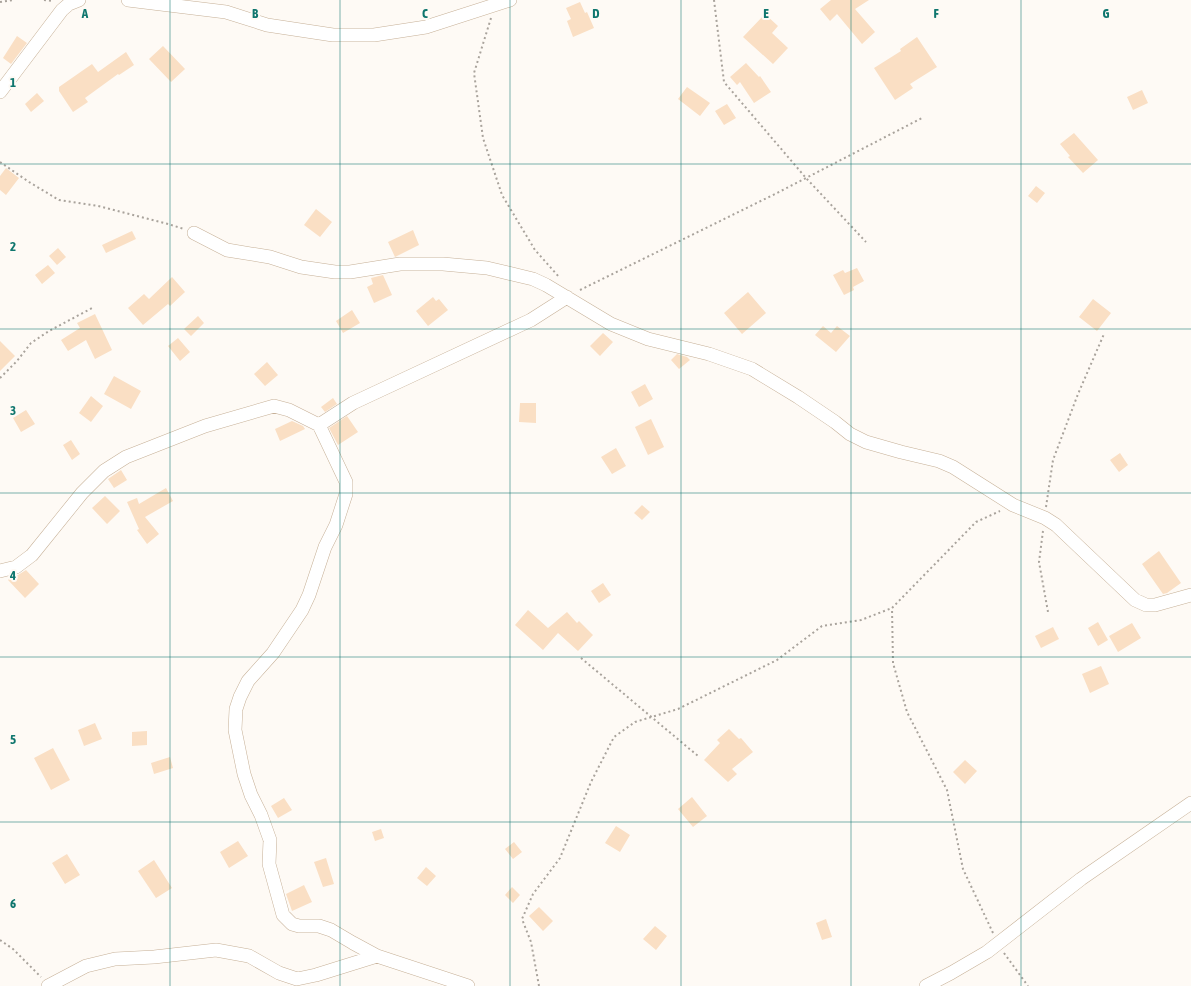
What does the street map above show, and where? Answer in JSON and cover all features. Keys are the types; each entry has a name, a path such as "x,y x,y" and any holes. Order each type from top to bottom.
{"street":[{"path":"0,92 62,10 69,4 79,0"},
{"path":"128,0 226,12 267,25 333,35 374,35 426,27 510,0"},
{"path":"194,233 227,250 270,257 301,267 334,272 350,272 400,264 443,264 487,268 533,279 546,285 611,324 648,339 709,354 752,369 798,396 850,434 866,442 901,452 939,460 953,467 1014,504 1045,518 1056,525 1135,600 1146,605 1155,605 1191,595"},
{"path":"319,424 352,403 531,320 566,298"},
{"path":"0,571 16,567 32,555 82,493 104,471 126,457 205,426 274,406 289,410 319,424 346,482 346,494 336,525 325,547 309,595 302,610 273,654 248,681 240,697 236,709 235,730 244,774 270,840 269,864 283,915 292,924 299,926 325,927 377,956 468,986"},
{"path":"926,986 987,952 1081,879 1191,803"},
{"path":"49,986 86,966 115,959 154,957 216,950 249,956 278,973 297,978 316,975 377,956"},
{"path":"426,973 440,986"}],"path":[{"path":"0,2 13,0"},
{"path":"714,0 724,82 806,178 866,242"},
{"path":"496,4 474,73 483,138 502,194 535,250 564,283"},
{"path":"566,298 605,277 806,178 922,118"},
{"path":"0,162 28,182 59,200 98,206 168,224 194,233"},
{"path":"0,378 17,362 32,343 49,331 94,307"},
{"path":"1048,612 1039,562 1053,460 1078,394 1104,334"},
{"path":"539,986 531,942 522,919 533,894 560,858 591,782 614,737 635,722 678,709 777,660 822,626 861,620 892,608 976,522 1014,504"},
{"path":"892,608 893,663 907,712 948,790 964,869 997,943 1028,986"},
{"path":"581,658 698,756"},
{"path":"0,940 13,949 49,986"}],"building":[{"path":"831,0 869,0 855,9 875,32 862,44 837,14 830,21 820,9"},
{"path":"580,2 585,13 587,12 594,28 573,37 567,21 571,19 566,8"},
{"path":"765,14 778,26 772,33 788,48 773,64 743,37"},
{"path":"17,36 27,43 11,64 3,58"},
{"path":"917,37 937,67 910,84 913,88 895,100 874,68 901,51 900,49"},
{"path":"163,46 185,69 171,82 149,59"},
{"path":"126,52 134,65 119,75 118,74 85,98 88,102 73,112 59,91 59,87 92,64 98,72"},
{"path":"746,63 759,77 760,76 771,92 754,103 740,82 737,85 730,77"},
{"path":"687,87 710,103 700,116 678,99"},
{"path":"1142,90 1148,103 1133,110 1127,97"},
{"path":"37,93 44,101 31,112 25,104"},
{"path":"727,104 736,118 724,125 715,111"},
{"path":"1074,133 1098,160 1083,173 1068,157 1070,156 1060,144"},
{"path":"6,168 19,178 6,195 0,190 0,176"},
{"path":"1036,186 1045,193 1037,203 1028,196"},
{"path":"316,209 332,222 320,237 304,225"},
{"path":"413,230 419,245 395,257 388,242"},
{"path":"132,231 136,239 106,253 102,245"},
{"path":"58,248 66,257 57,265 49,256"},
{"path":"48,265 55,273 42,284 35,275"},
{"path":"857,268 864,281 853,287 854,290 844,295 833,275 843,270 845,273"},
{"path":"383,275 392,295 374,303 367,287 373,284 371,278"},
{"path":"172,277 185,292 170,306 168,304 143,325 128,308 144,294 149,299"},
{"path":"748,292 766,313 742,334 724,313"},
{"path":"433,297 436,301 439,299 448,310 428,326 416,311"},
{"path":"1093,299 1111,313 1097,331 1079,317"},
{"path":"352,310 360,323 343,333 336,321"},
{"path":"95,314 112,350 95,359 86,340 68,351 61,340 80,328 77,323"},
{"path":"198,316 204,323 191,336 184,329"},
{"path":"823,326 831,333 837,326 850,336 836,352 815,335"},
{"path":"603,333 613,342 600,356 590,346"},
{"path":"178,338 190,352 180,361 168,346"},
{"path":"0,341 15,356 0,371"},
{"path":"677,354 687,357 690,360 679,369 671,360"},
{"path":"267,362 278,375 265,386 254,374"},
{"path":"114,376 141,391 131,409 104,394"},
{"path":"645,384 653,399 639,407 631,392"},
{"path":"91,396 103,406 91,422 79,413"},
{"path":"333,398 337,404 325,412 321,407"},
{"path":"520,403 536,403 536,423 519,422"},
{"path":"26,410 35,424 21,432 13,418"},
{"path":"347,416 358,432 338,445 329,428"},
{"path":"651,419 664,447 648,455 635,427"},
{"path":"292,421 303,426 305,429 280,441 275,429"},
{"path":"71,440 80,454 72,460 63,445"},
{"path":"616,448 626,466 612,474 601,457"},
{"path":"1120,453 1128,465 1119,472 1110,460"},
{"path":"121,470 127,480 114,488 108,479"},
{"path":"166,488 173,501 145,517 159,534 147,544 137,530 139,529 127,502 137,498 139,504"},
{"path":"105,496 120,511 107,524 92,508"},
{"path":"642,505 650,512 642,520 634,513"},
{"path":"1159,551 1181,583 1167,593 1163,594 1142,564"},
{"path":"26,570 39,584 25,598 8,580 12,576 18,575"},
{"path":"603,583 611,595 599,603 591,591"},
{"path":"528,610 548,628 567,612 577,623 579,621 593,635 578,651 558,633 543,650 515,625"},
{"path":"1098,622 1108,640 1098,646 1088,628"},
{"path":"1132,623 1141,638 1118,652 1109,636"},
{"path":"1053,627 1059,639 1041,648 1035,636"},
{"path":"1101,666 1109,684 1090,693 1082,674"},
{"path":"95,723 102,739 84,746 78,730"},
{"path":"729,729 739,739 741,738 753,752 732,769 737,774 728,782 704,760 720,743 717,740"},
{"path":"147,731 147,745 132,746 132,732"},
{"path":"53,748 70,780 51,790 34,758"},
{"path":"170,757 173,768 154,774 151,763"},
{"path":"965,760 977,771 965,784 953,772"},
{"path":"692,797 707,816 693,827 678,809"},
{"path":"284,798 292,810 278,818 271,806"},
{"path":"616,826 630,835 620,852 605,843"},
{"path":"381,829 384,838 375,841 372,832"},
{"path":"238,841 248,856 229,868 220,852"},
{"path":"514,842 522,852 513,859 505,849"},
{"path":"67,854 80,875 65,884 52,863"},
{"path":"326,858 334,884 323,887 314,862"},
{"path":"154,860 172,888 156,898 138,871"},
{"path":"426,867 436,876 427,886 417,878"},
{"path":"304,885 312,902 292,911 286,894"},
{"path":"512,887 520,895 513,903 505,895"},
{"path":"539,907 553,921 543,931 529,916"},
{"path":"826,919 832,937 822,940 816,923"},
{"path":"655,926 667,936 656,950 643,939"}]}
